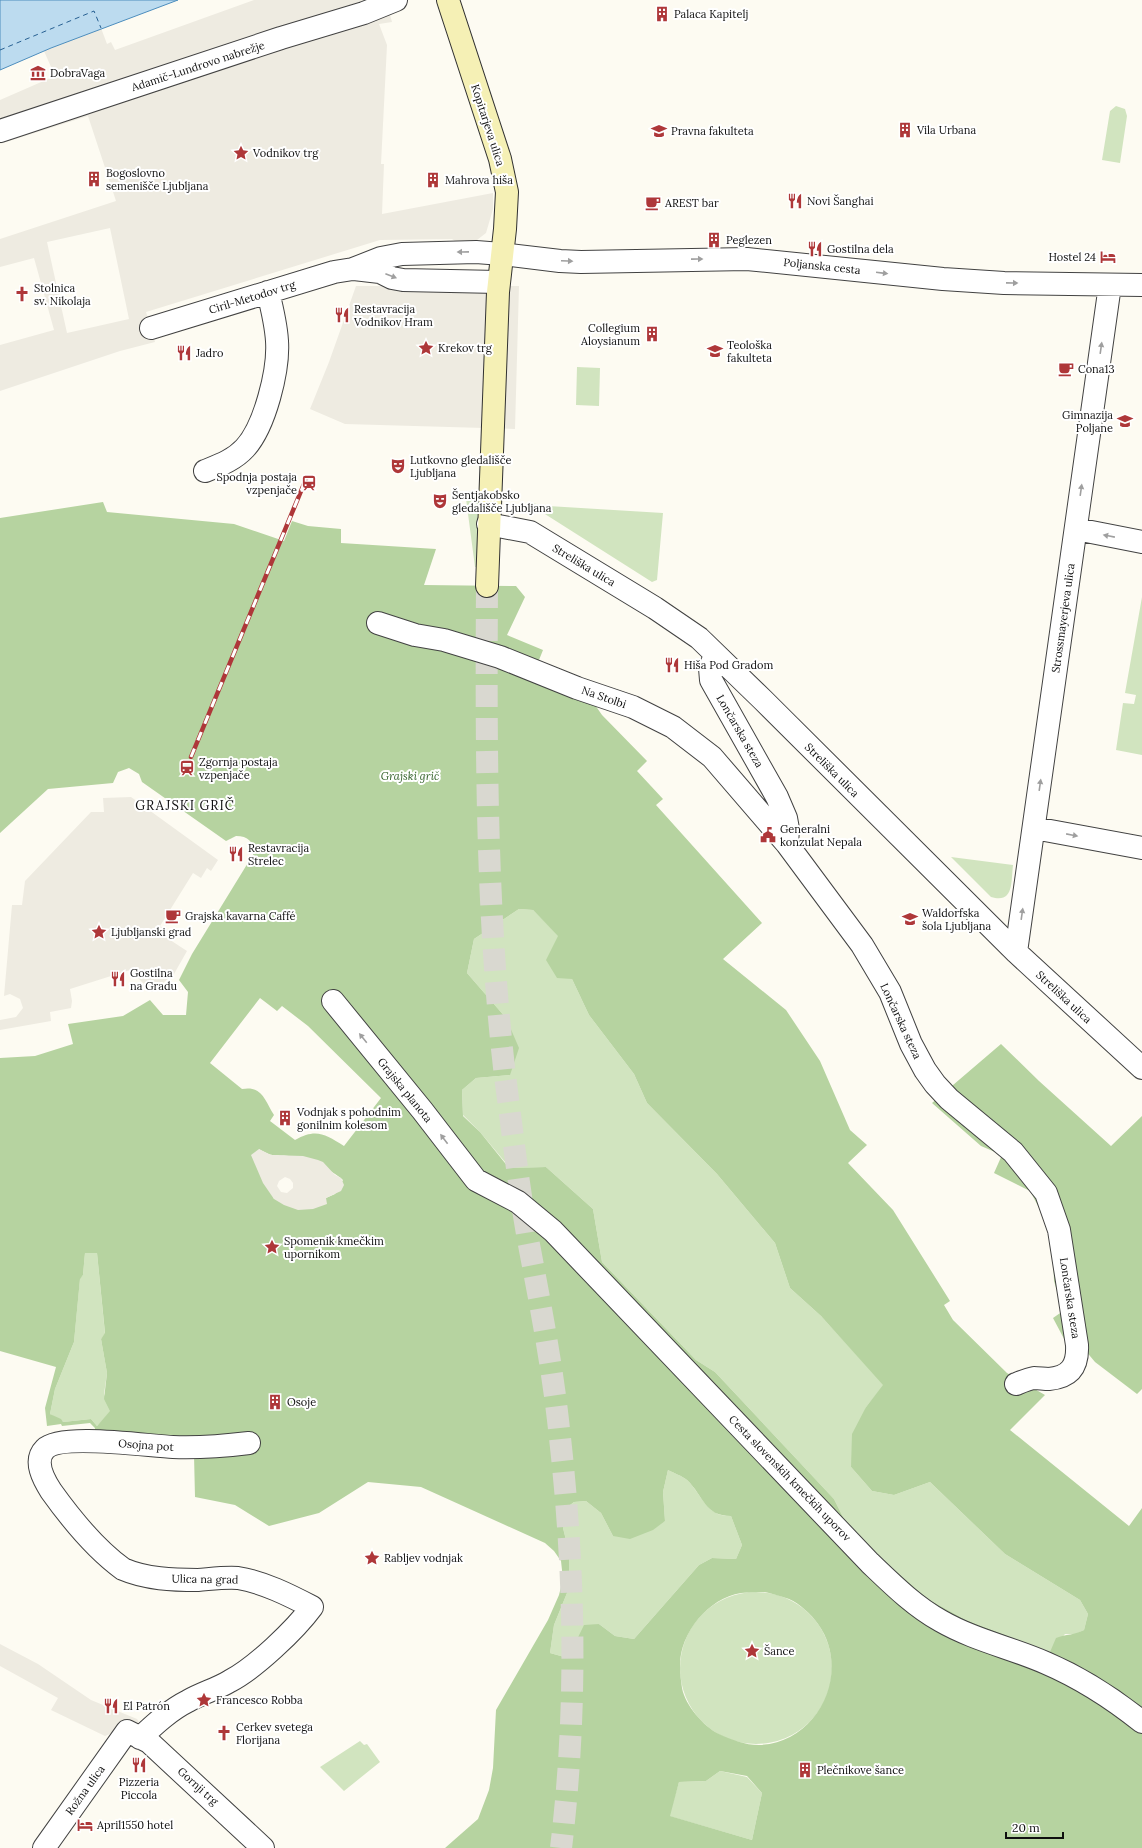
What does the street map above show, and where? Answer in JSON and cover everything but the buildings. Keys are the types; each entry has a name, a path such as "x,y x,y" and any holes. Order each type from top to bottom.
{"main road":[{"name":"Kopitarjeva ulica","path":"448,0 504,174 507,192 502,254"},
{"path":"487,586 488,524 498,282 502,254"}],"street":[{"name":"Adamič-Lundrovo nabrežje","path":"0,131 281,38 364,13 396,0"},
{"name":"Ciril-Metodov trg","path":"151,328 334,272 353,269 381,258 402,254 476,252 502,254"},
{"name":"Poljanska cesta","path":"502,254 571,262 747,259 943,279 1004,283 1142,286"},
{"name":"Ciril-Metodov trg","path":"353,269 380,272 392,278 403,280 498,282"},
{"name":"Strossmayerjeva ulica","path":"1016,952 1110,285"},
{"path":"205,471 225,463 245,448 254,436 262,417 272,384 277,342 275,321 268,292"},
{"name":"Streliška ulica","path":"488,524 530,532 655,608 699,638 1016,952 1142,1068"},
{"path":"1076,529 1142,542"},
{"name":"Na Stolbi","path":"378,622 415,635 444,640 508,659 577,688 633,707 661,720 694,742 712,757 787,844"},
{"name":"Lončarska steza","path":"715,655 710,668 711,680 777,797 786,818 788,829 787,844 862,945 890,992 911,1044 932,1079 949,1099 1013,1152 1046,1192 1052,1206 1059,1230 1077,1345 1077,1358 1072,1368 1063,1376 1050,1379 1033,1378 1016,1384"},
{"path":"1034,828 1142,848"},
{"name":"Grajska planota","path":"333,1001 422,1110 472,1175"},
{"name":"Cesta slovenskih kmečkih uporov","path":"472,1175 518,1202 553,1231 870,1564 895,1587 921,1608 941,1621 960,1630 1045,1662 1080,1679 1114,1700 1142,1722"},
{"name":"Osojna pot","path":"44,1450 55,1444 63,1442 200,1448 249,1443"},
{"name":"Ulica na grad","path":"44,1450 40,1458 40,1467 48,1487 64,1510 83,1532 123,1569 160,1578 197,1580 238,1578 286,1594 312,1607 287,1635 239,1675 176,1708 133,1735"},
{"name":"Rožna ulica","path":"44,1848 133,1735"},
{"name":"Gornji trg","path":"133,1735 149,1742 263,1848"}],"green space":[{"path":"1116,106 1125,109 1127,116 1120,163 1102,160 1110,111"},
{"path":"577,367 600,368 599,406 576,405"},
{"path":"465,491 479,491 477,567 475,567"},
{"name":"Grajski grič","path":"103,502 107,512 234,524 284,541 292,521 308,526 341,529 341,543 436,549 424,585 516,586 525,597 507,635 543,650 539,660 579,682 602,715 647,761 637,771 663,799 656,805 762,923 723,959 786,1010 820,1061 850,1130 867,1145 848,1163 893,1210 950,1301 944,1305 953,1320 1007,1373 1045,1395 1010,1430 1129,1526 1142,1508 1142,1848 445,1848 478,1819 489,1790 493,1768 496,1710 548,1620 559,1595 563,1579 561,1561 554,1551 545,1543 421,1487 368,1482 319,1513 269,1526 235,1505 195,1497 194,1455 94,1437 95,1428 90,1423 47,1426 45,1408 56,1367 0,1351 0,1058 35,1056 73,1044 68,1024 123,1016 150,1000 163,1015 186,1015 188,992 179,980 192,954 254,853 254,849 250,840 244,837 236,836 226,841 142,782 139,774 129,768 118,772 113,783 48,789 0,833 0,518","holes":["519,909 533,910 558,936 546,960 557,978 572,979 589,1015 634,1074 647,1103 717,1174 775,1243 790,1288 821,1316 883,1385 866,1407 852,1434 851,1467 872,1491 894,1495 930,1482 1005,1554 1080,1600 1088,1614 1084,1630 1056,1638 1050,1652 966,1620 928,1599 879,1556 844,1519 834,1499 715,1372 696,1360 602,1262 593,1209 546,1167 509,1168 480,1132 463,1116 462,1090 476,1078 510,1075 519,1048 506,1018 467,973 474,939","260,998 277,1011 282,1006 308,1026 381,1098 344,1146 331,1138 315,1133 302,1136 295,1140 270,1121 274,1115 259,1092 249,1088 242,1089 210,1063","259,1149 270,1154 295,1157 310,1161 338,1176 343,1180 335,1194 326,1198 274,1199","85,1253 97,1253 105,1333 101,1339 107,1373 104,1399 110,1411 97,1426 91,1419 63,1422 61,1419 50,1414 55,1389 74,1342 80,1279 83,1275","668,1470 687,1480 705,1504 715,1513 731,1516 742,1545 736,1559 712,1558 699,1565 634,1639 615,1636 599,1624 584,1625 568,1658 550,1653 554,1625 567,1593 569,1552 563,1528 565,1509 574,1502 586,1501 601,1513 613,1536 630,1539 653,1530 665,1521 663,1492","765,1592 789,1599 801,1606 818,1624 828,1643 832,1662 830,1682 824,1701 813,1718 798,1732 780,1741 759,1745 744,1743 719,1734 701,1721 691,1708 684,1695 680,1675 681,1655 684,1642 690,1630 707,1610 717,1602 729,1596 741,1593","720,1771 747,1776 762,1793 752,1840 670,1816 679,1782 706,1781"]},
{"path":"526,502 548,506 663,513 657,580 652,582"},
{"path":"1142,597 1142,755 1116,750 1123,703 1134,704 1136,695 1125,693"},
{"path":"951,857 1013,865 1010,890 1008,894 1004,897 991,897"},
{"path":"519,909 533,910 559,936 572,979 589,1015 634,1074 647,1103 717,1174 775,1243 790,1288 821,1316 884,1385 866,1407 851,1467 872,1491 894,1495 930,1482 1005,1554 1080,1600 1088,1614 1084,1630 1076,1634 1065,1634 1050,1652 966,1620 928,1599 879,1556 844,1519 834,1499 715,1372 696,1360 602,1262 593,1209 546,1167 510,1168 480,1132 463,1115 462,1090 476,1078 510,1075 506,1018 467,973 474,939"},
{"path":"1001,1044 1039,1081 1111,1146 1142,1116 1142,1389 1137,1394 1095,1362 1085,1350 1071,1352 1053,1318 1063,1311 1054,1281 1053,1250 1045,1219 1030,1191 994,1173 1002,1155 981,1146 932,1103"},
{"path":"85,1253 97,1253 105,1334 101,1339 107,1373 104,1394 111,1411 97,1426 91,1419 63,1422 50,1414 55,1389 74,1342 80,1278 83,1275"},
{"path":"668,1470 687,1480 710,1509 716,1513 731,1516 742,1545 736,1559 712,1558 699,1565 634,1639 615,1636 599,1624 568,1658 550,1653 554,1625 567,1593 569,1552 563,1528 565,1509 574,1502 586,1501 601,1513 613,1536 665,1521 663,1492"},
{"path":"749,1592 763,1592 778,1595 792,1601 810,1614 823,1632 829,1646 832,1668 829,1690 823,1704 810,1722 792,1735 778,1741 763,1744 749,1744 734,1741 720,1735 708,1727 697,1716 689,1704 683,1690 680,1675 680,1661 683,1646 689,1632 697,1620 708,1609 720,1601 734,1595"},
{"path":"360,1741 364,1745 367,1744 380,1762 344,1791 320,1767"},
{"path":"720,1771 747,1777 762,1793 752,1840 669,1816 679,1782 706,1781"}],"shaded area":[{"name":"Vodnikov trg","path":"254,0 386,0 392,22 379,24 387,45 381,164 384,164 382,214 493,193 493,209 486,233 477,240 463,244 452,239 380,240 146,312 155,342 120,351 0,391 0,345 54,330 34,258 0,267 0,239 116,201 88,116 0,144 0,100 55,76 44,51 101,28 107,44 111,42 115,50","holes":["110,228 129,319 67,333 47,242"]},
{"name":"Krekov trg","path":"356,286 519,286 515,429 345,424 310,409 329,362"},
{"path":"131,797 218,860 211,871 207,868 201,878 193,873 160,926 167,931 164,936 187,951 174,974 152,992 130,970 70,989 72,1001 71,1008 50,1012 51,1021 0,1030 0,1020 16,1017 23,1008 20,999 10,994 4,996 12,905 22,905 25,881 91,812 104,812 103,798"},
{"path":"259,1149 271,1155 303,1156 318,1160 323,1162 335,1175 341,1178 344,1185 341,1191 326,1198 327,1204 313,1209 298,1210 284,1205 274,1199 263,1183 251,1155","holes":["285,1177 290,1179 293,1183 293,1188 287,1193 281,1192 277,1186 279,1181"]},
{"path":"0,1644 38,1664 91,1700 137,1719 139,1722 105,1736 51,1710 58,1698 0,1666"}],"water":[{"path":"0,0 178,0 51,48 0,70"}],"ferry route":[{"path":"0,50 94,11 101,28"}],"tunnel":[{"path":"487,586 488,831 494,954 499,1015 505,1076 521,1195 553,1380 568,1534 571,1586 572,1690 570,1743 561,1848"}],"railway":[{"path":"191,757 306,479"}],"place":[{"name":"Palaca Kapitelj","path":"662,14"},
{"name":"DobraVaga","path":"38,73"},
{"name":"Vila Urbana","path":"905,130"},
{"name":"Pravna fakulteta","path":"659,131"},
{"name":"Vodnikov trg","path":"241,153"},
{"name":"Bogoslovno semenišče Ljubljana","path":"94,179"},
{"name":"Mahrova hiša","path":"433,180"},
{"name":"Novi Šanghai","path":"795,201"},
{"name":"AREST bar","path":"653,203"},
{"name":"Peglezen","path":"714,240"},
{"name":"Gostilna dela","path":"815,249"},
{"name":"Hostel 24","path":"1108,257"},
{"name":"Stolnica sv. Nikolaja","path":"22,294"},
{"name":"Restavracija Vodnikov Hram","path":"342,315"},
{"name":"Collegium Aloysianum","path":"652,334"},
{"name":"Krekov trg","path":"426,348"},
{"name":"Teološka fakulteta","path":"715,351"},
{"name":"Jadro","path":"184,353"},
{"name":"Cona13","path":"1066,369"},
{"name":"Gimnazija Poljane","path":"1125,421"},
{"name":"Lutkovno gledališče Ljubljana","path":"398,466"},
{"name":"Spodnja postaja vzpenjače","path":"309,483"},
{"name":"Šentjakobsko gledališče Ljubljana","path":"440,501"},
{"name":"Hiša Pod Gradom","path":"672,665"},
{"name":"Zgornja postaja vzpenjače","path":"187,768"},
{"name":"Generalni konzulat Nepala","path":"768,835"},
{"name":"Restavracija Strelec","path":"236,854"},
{"name":"Grajska kavarna Caffé","path":"173,916"},
{"name":"Waldorfska šola Ljubljana","path":"910,919"},
{"name":"Ljubljanski grad","path":"99,932"},
{"name":"Gostilna na Gradu","path":"118,979"},
{"name":"Vodnjak s pohodnim gonilnim kolesom","path":"285,1118"},
{"name":"Spomenik kmečkim upornikom","path":"272,1247"},
{"name":"Osoje","path":"275,1402"},
{"name":"Rabljev vodnjak","path":"372,1558"},
{"name":"Šance","path":"752,1651"},
{"name":"Francesco Robba","path":"204,1700"},
{"name":"El Patrón","path":"111,1706"},
{"name":"Cerkev svetega Florijana","path":"224,1733"},
{"name":"Pizzeria Piccola","path":"139,1765"},
{"name":"Plečnikove šance","path":"805,1770"},
{"name":"April1550 hotel","path":"85,1825"}],"district":[{"name":"GRAJSKI GRIČ","path":"185,805"}]}
